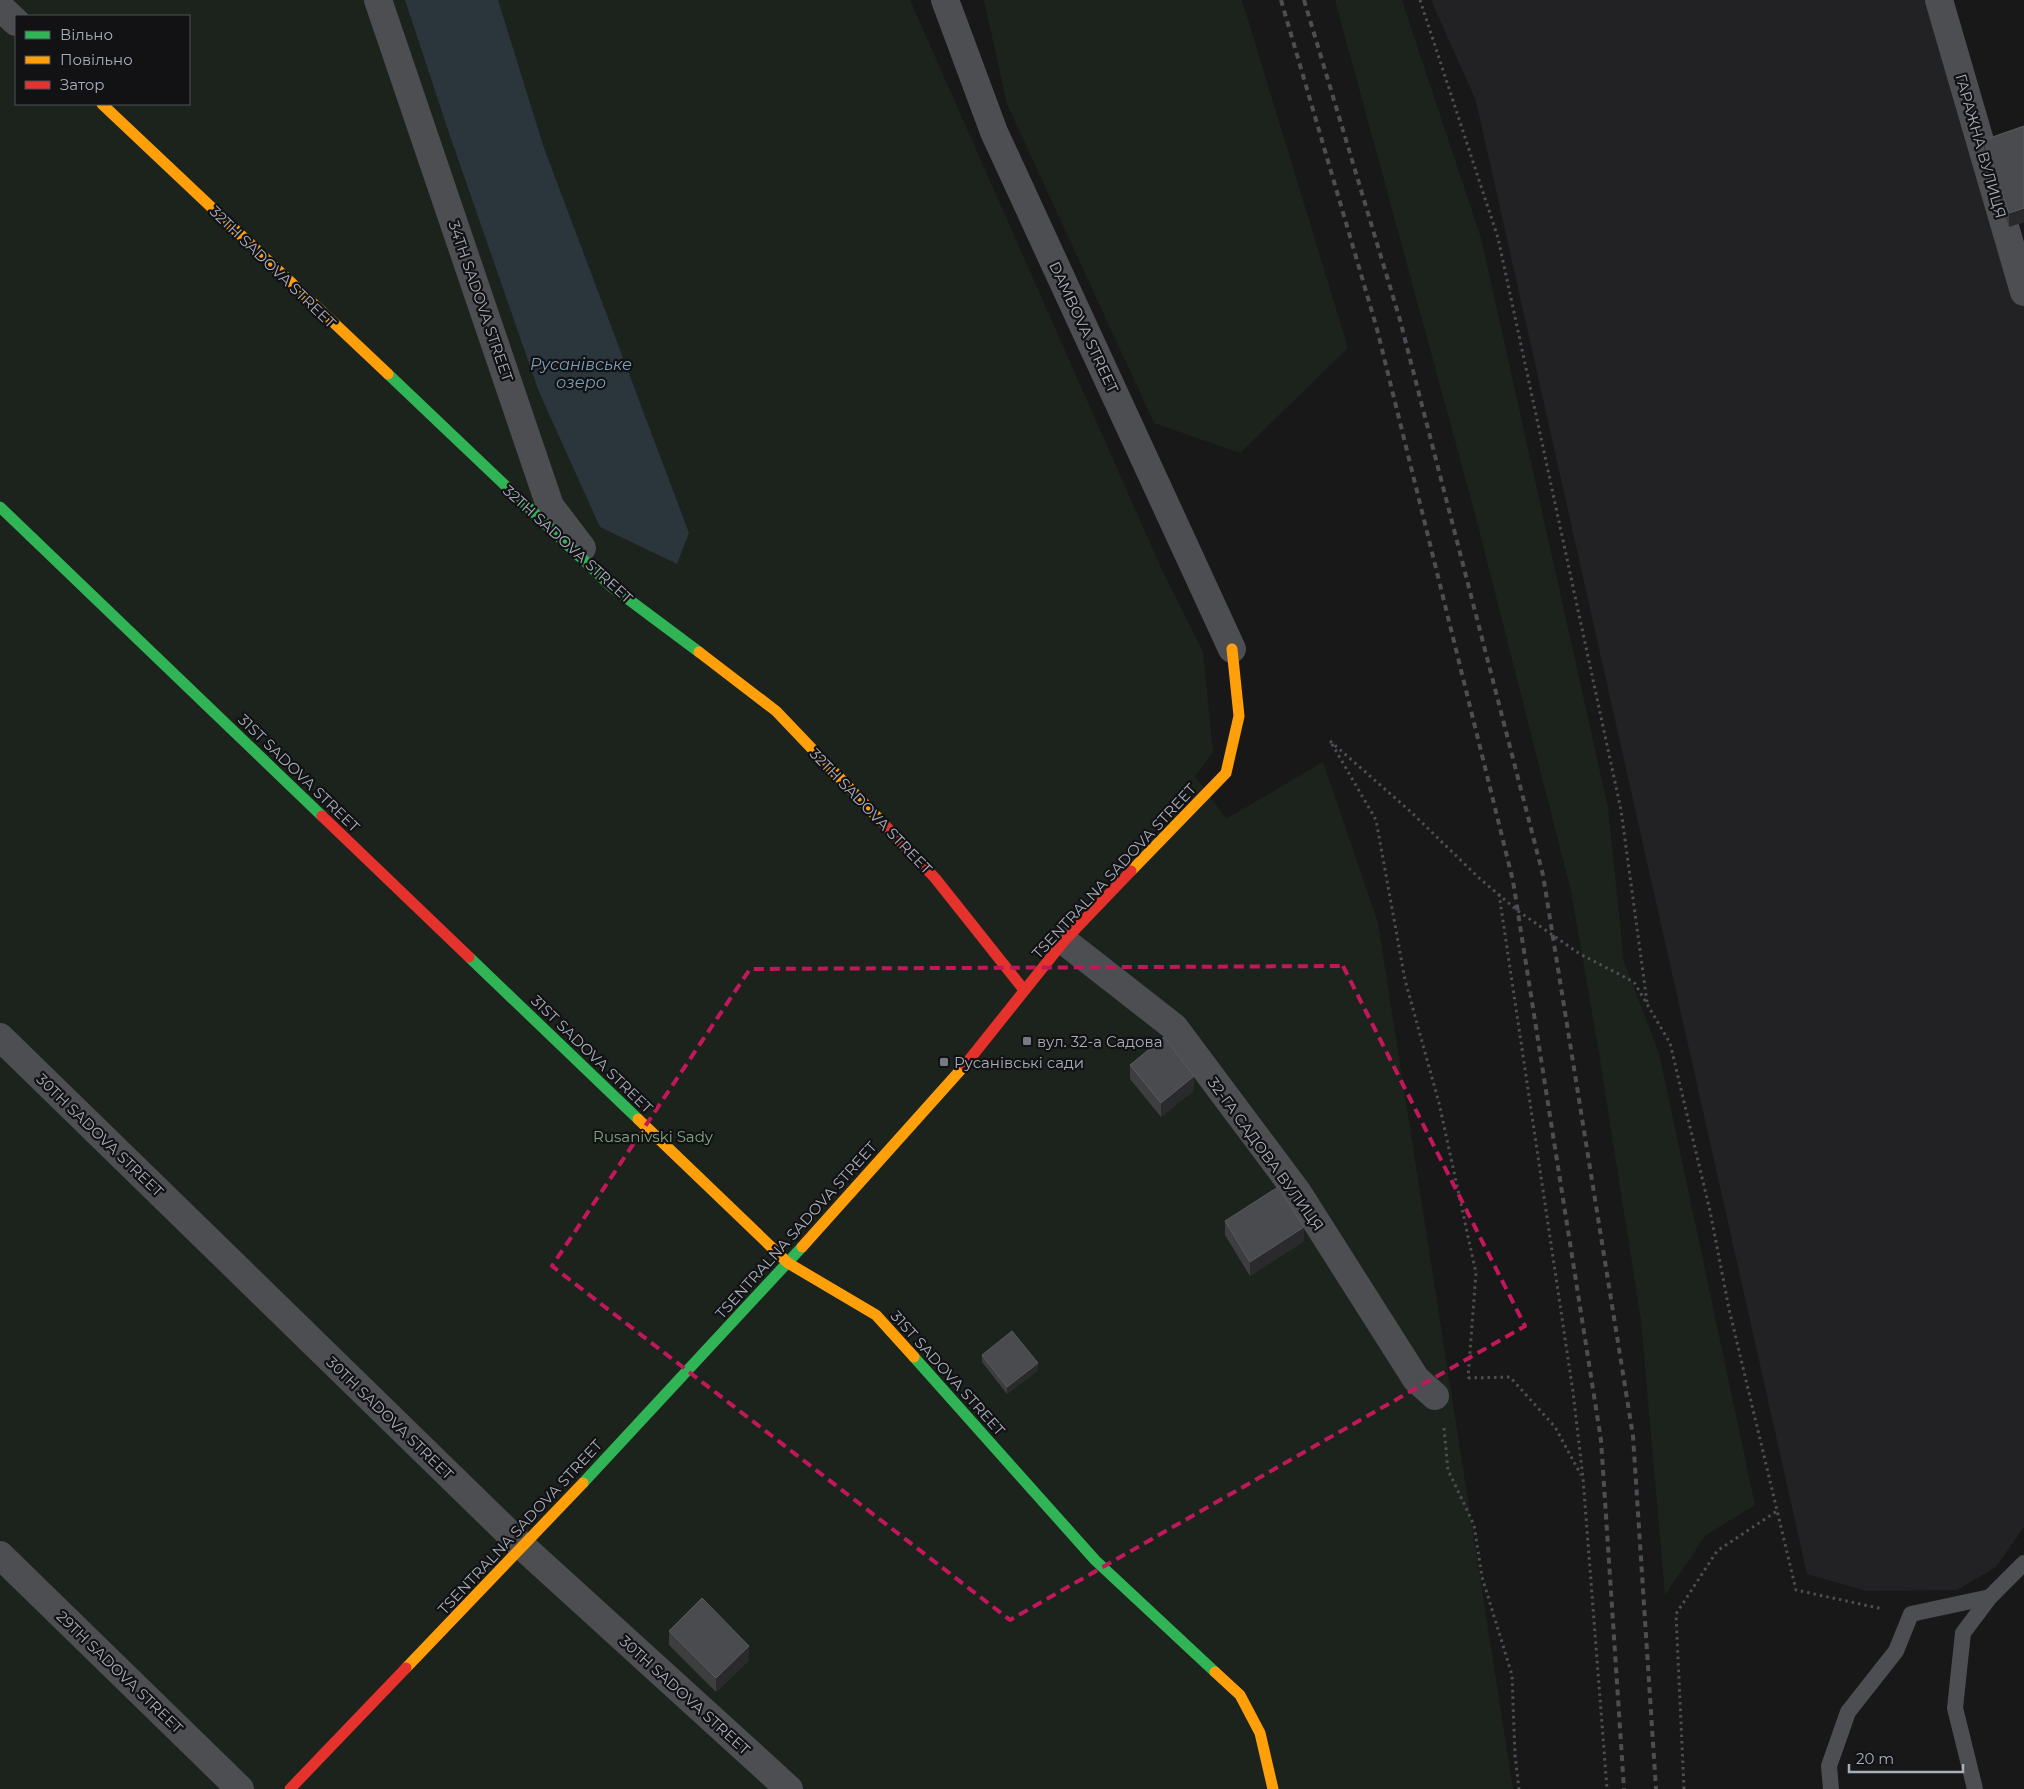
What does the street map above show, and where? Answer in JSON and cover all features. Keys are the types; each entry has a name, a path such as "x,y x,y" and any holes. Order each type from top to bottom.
{"street":[{"name":"34TH SADOVA STREET","path":"378,0 550,506 612,587"},
{"name":"DAMBOVA STREET","path":"945,0 994,132 1232,650"},
{"name":"ГАРАЖНА ВУЛИЦЯ","path":"1939,0 2024,292"},
{"name":"32TH SADOVA STREET","path":"103,105 612,587 776,711 935,878 1024,990"},
{"name":"31ST SADOVA STREET","path":"0,507 788,1263 876,1316 1095,1560 1240,1695 1260,1733 1272,1789"},
{"name":"TSENTRALNA SADOVA STREET","path":"290,1789 523,1547 788,1263 964,1067 1064,941 1226,773 1239,716 1232,650"},
{"name":"32-ГА САДОВА ВУЛИЦЯ","path":"1064,941 1174,1027 1298,1193 1416,1379 1436,1396"},
{"name":"30TH SADOVA STREET","path":"0,1037 523,1547 789,1789"},
{"name":"29TH SADOVA STREET","path":"0,1555 240,1789"}],"lane":[{"path":"1975,1789 1955,1708 1963,1633 1990,1597 2024,1563"},
{"path":"1831,1789 1829,1766 1848,1712 1896,1651 1911,1614 1990,1597"}],"path":[{"path":"1420,0 1498,238 1621,810 1647,1005"},
{"path":"1582,1478 1555,1427 1510,1377 1468,1378 1476,1273 1439,1103 1405,980 1376,820 1330,741 1411,812 1478,877 1518,911 1553,937 1634,982 1670,1043 1710,1211 1728,1310 1796,1590 1911,1614"},
{"path":"1499,894 1571,1382 1582,1478 1608,1789"},
{"path":"1436,1396 1444,1427 1448,1470 1474,1525 1482,1577 1512,1675 1515,1755 1519,1789"},
{"path":"1684,1789 1676,1614 1717,1551 1777,1511"}],"highlighted area":[{"path":"1343,966 1525,1326 1010,1620 552,1266 750,969"}],"shaded area":[{"path":"1431,0 1939,0 2024,292 2024,1527 1996,1567 1957,1590 1866,1591 1807,1574 1476,101"}],"green space":[{"name":"Rusanivski Sady","path":"0,0 910,0 1162,570 1203,652 1213,752 1195,776 1226,819 1323,762 1378,923 1513,1789 0,1789"},
{"path":"984,0 1242,0 1348,348 1240,453 1154,423 1007,104"},
{"path":"1335,0 1402,0 1481,238 1608,808 1624,962 1659,1053 1755,1505 1706,1535 1665,1595 1641,1320 1599,1053 1571,891 1475,514"}],"water":[{"name":"Русанівське озеро","path":"405,0 498,0 544,148 689,533 677,564 600,527 539,392"}],"building":[{"path":"2024,126 2024,208 2009,213 1984,140"},
{"path":"1164,1037 1194,1076 1161,1103 1130,1065"},
{"path":"1278,1187 1304,1227 1250,1262 1225,1221"},
{"path":"1012,1331 1038,1363 1007,1387 982,1355"},
{"path":"702,1598 749,1646 716,1678 669,1631"}],"railway":[{"path":"1281,0 1377,329 1513,881 1601,1440 1624,1789"},
{"path":"1304,0 1400,320 1543,875 1633,1436 1656,1789"}],"traffic: fast":[{"path":"388,374 612,587 699,652"},
{"path":"0,507 322,816"},
{"path":"469,957 638,1119"},
{"path":"583,1483 802,1247"},
{"path":"914,1357 1095,1560 1215,1672"}],"traffic: slow":[{"path":"103,105 388,374"},
{"path":"1131,871 1226,773 1239,716 1232,649"},
{"path":"699,652 776,711 880,820"},
{"path":"802,1247 965,1065"},
{"path":"638,1119 788,1263 876,1315 914,1357"},
{"path":"406,1668 583,1483"},
{"path":"1215,1672 1240,1695 1260,1733 1273,1789"}],"traffic: jam":[{"path":"322,816 469,957"},
{"path":"880,820 935,878 1024,990"},
{"path":"965,1065 1064,941 1131,871"},
{"path":"290,1789 406,1668"}],"place":[{"name":"вул. 32-а Садова","path":"1027,1041"},
{"name":"Русанівські сади","path":"944,1062"}]}
